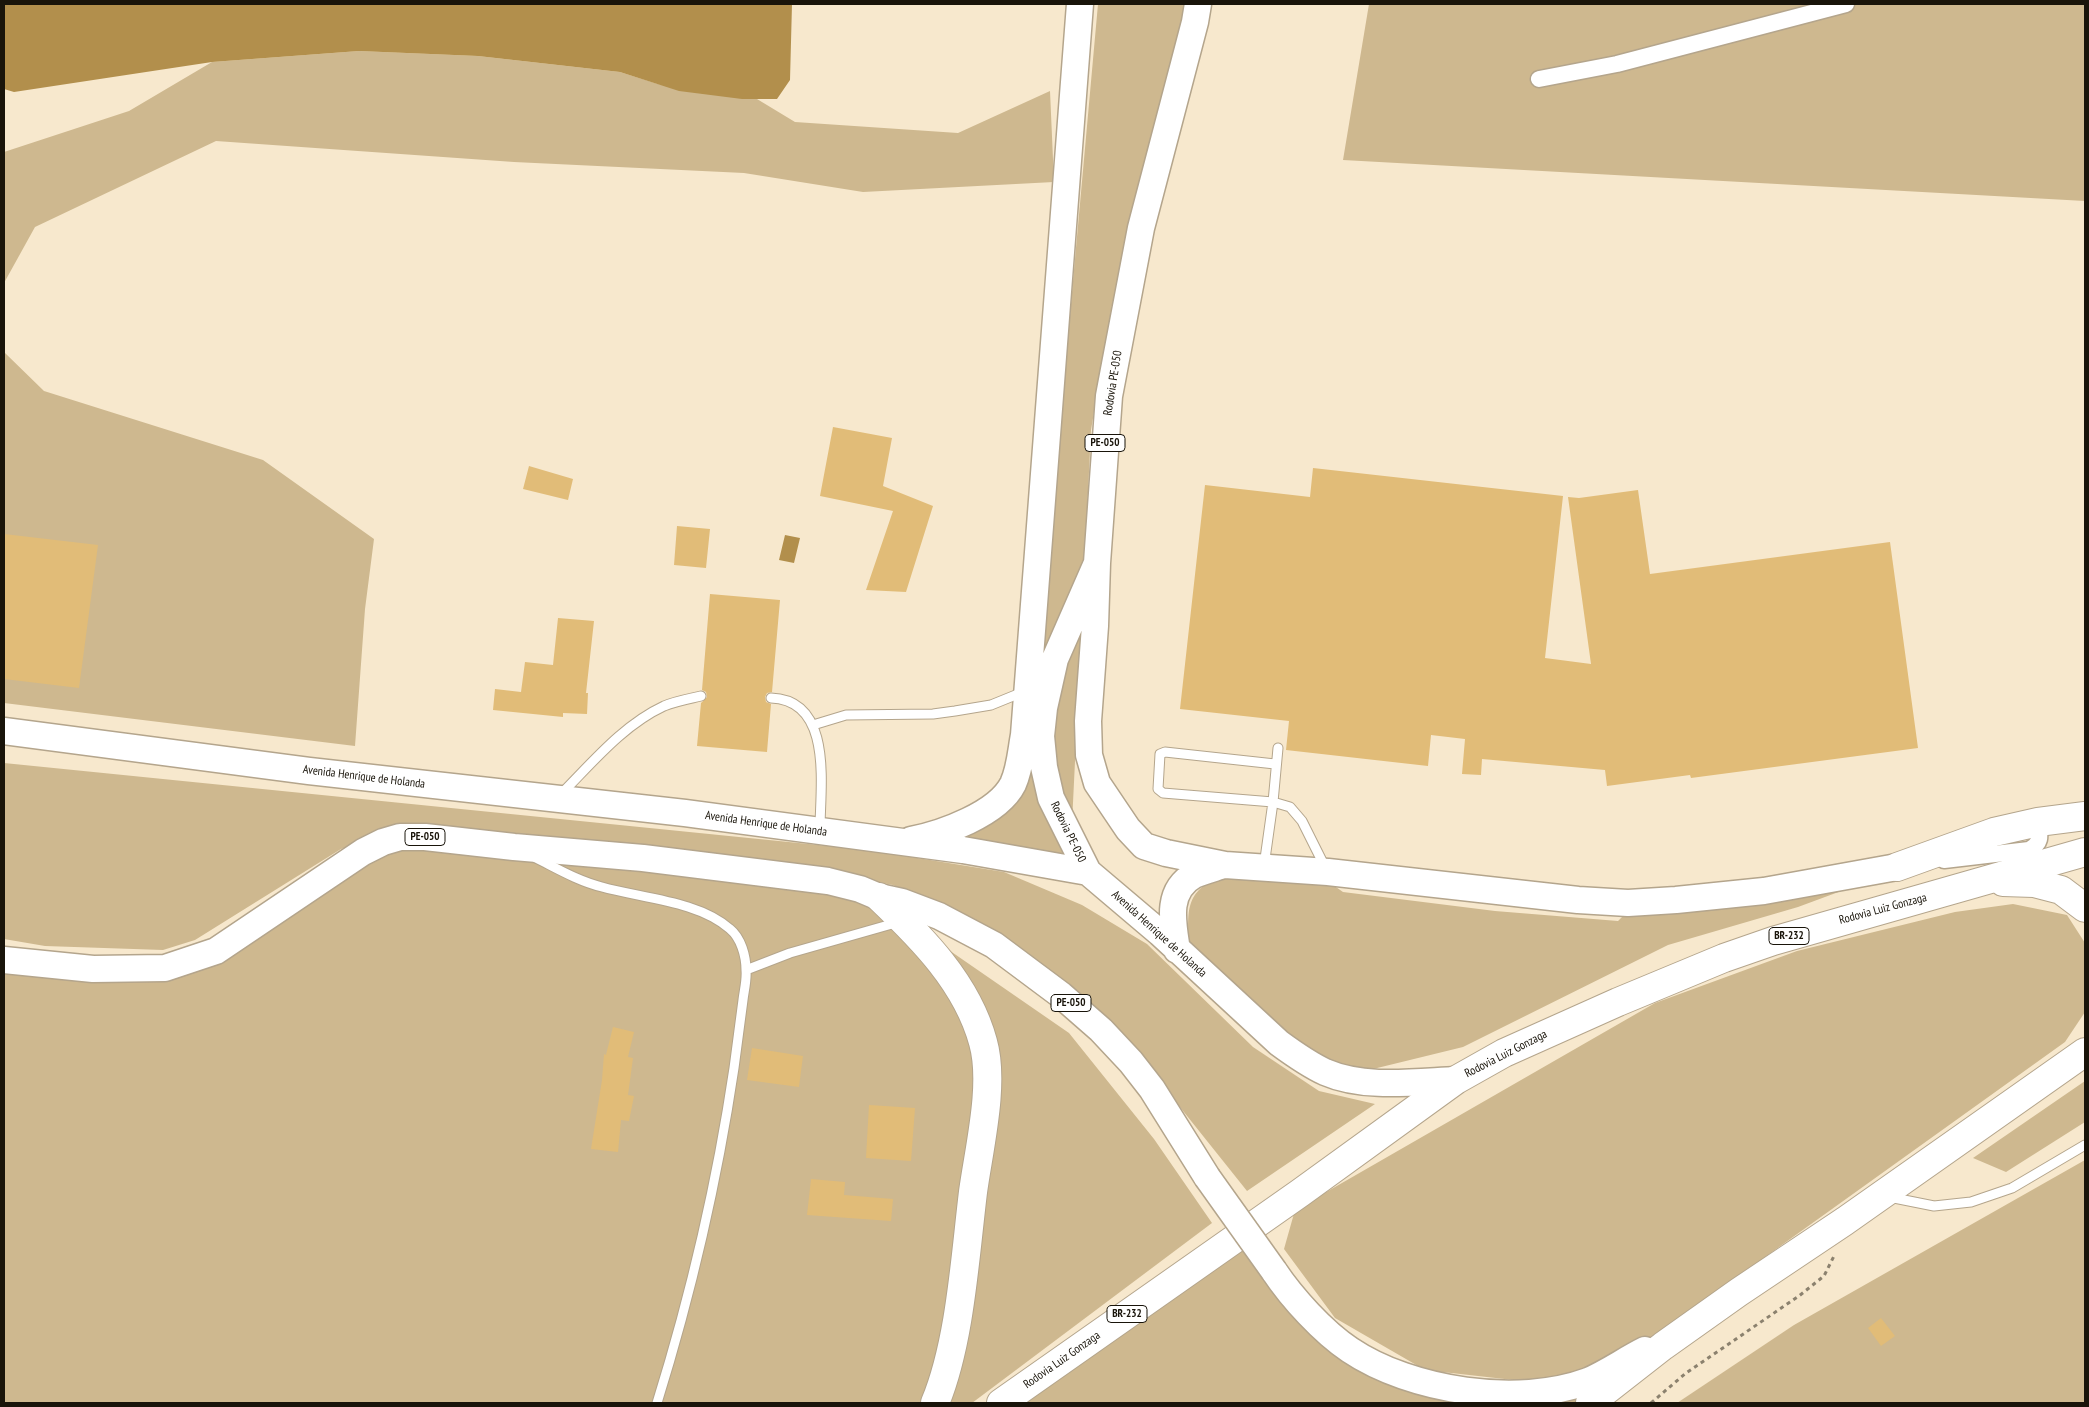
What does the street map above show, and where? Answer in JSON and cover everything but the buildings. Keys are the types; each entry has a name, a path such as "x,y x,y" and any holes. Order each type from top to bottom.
{"highway":[{"path":"1897,867 1994,832 2038,822 2085,816"},
{"name":"Rodovia Luiz Gonzaga","path":"1001,1403 1300,1193 1456,1080 1504,1053 1618,1002 1724,958 1819,926 2085,852"},
{"path":"1981,882 2034,883 2061,890 2085,908"},
{"path":"879,897 924,941 959,988 979,1030 988,1069 985,1106 958,1305 944,1380 935,1403"},
{"path":"1590,1403 1663,1346 1739,1292 1844,1221 2085,1052"}],"main road":[{"name":"PE-050","path":"900,842 917,839 957,825 980,814 1006,796 1018,768 1024,735 1080,4"},
{"name":"Rodovia PE-050","path":"1088,872 1051,798 1044,767 1041,736 1044,708 1055,659 1097,563 1108,396 1141,228 1195,22 1198,4"},
{"path":"1097,563 1095,626 1088,722 1088,755 1097,783 1128,829 1144,846 1166,853 1225,865 1328,872 1578,900 1628,903 1764,891 1897,867"},
{"name":"Avenida Henrique de Holanda","path":"4,731 309,771 685,813 963,850 1088,872 1160,932 1177,950 1279,1043 1301,1059 1327,1073 1364,1081 1410,1083 1456,1080"},
{"path":"4,741 40,736"},
{"name":"PE-050","path":"4,960 93,969 165,968 216,951 342,865 382,842 400,837 426,837 642,858 787,875 836,883 860,889 879,897 902,902 963,927 994,945 1061,995 1101,1030 1131,1062 1169,1114 1207,1177 1274,1271 1306,1311 1350,1350 1400,1374 1448,1388 1488,1394 1527,1393 1562,1388 1588,1381 1649,1348 1663,1346"},
{"path":"1177,950 1172,918 1174,898 1181,886 1194,876 1225,865"}],"street":[{"path":"1539,79 1617,64 1846,4"}],"lane":[{"path":"813,725 846,715 933,714 955,711 991,705 1027,690"},
{"path":"556,799 607,748 635,725 662,707 701,696"},
{"path":"771,698 779,698 793,704 805,713 813,725 819,741 821,762 820,832"},
{"path":"1264,867 1278,748"},
{"path":"1275,764 1165,752 1160,754 1158,789 1163,793 1273,802 1290,807 1302,821 1328,872"},
{"path":"514,847 573,877 602,887 695,909 718,920 732,931 741,944 746,970 728,1109 711,1201 673,1350 657,1403"},
{"path":"746,970 790,954 904,920"},
{"path":"1881,1195 1934,1206 1972,1202 2012,1188 2085,1145"}],"path":[{"path":"1651,1403 1686,1373 1799,1296 1824,1276 1838,1249 1844,1221"}],"shaded area":[{"path":"4,4 792,4 790,80 777,99 742,99 679,91 620,72 478,56 359,51 212,62 14,92 4,89"},
{"path":"1098,4 1185,4 1112,305 1091,430 1071,844 1081,860 949,839 1030,758"},
{"path":"1369,4 2085,4 2085,201 1343,160"},
{"path":"359,51 478,56 620,72 658,84 757,99 795,122 958,133 1050,91 1054,182 863,192 744,173 514,162 216,141 35,227 4,283 4,152 129,111 212,62"},
{"path":"4,352 44,391 263,460 374,539 365,609 355,746 4,703"},
{"path":"785,535 800,538 794,563 779,560"},
{"path":"4,763 868,850 1004,872 1082,905 1147,944 1253,1047 1319,1091 1375,1104 1247,1191 1116,1027 1004,937 893,885 790,865 394,832 341,849 195,940 163,950 45,946 4,939"},
{"path":"383,842 879,897 924,941 988,1069 935,1403 4,1403 4,960 165,968"},
{"path":"1224,875 1323,878 1343,892 1495,911 1618,921 1629,910 1852,887 1798,907 1668,945 1463,1047 1369,1070 1340,1068 1317,1058 1189,950 1189,913 1195,895 1211,881"},
{"path":"2013,904 2067,915 2085,943 2085,1012 2065,1042 1620,1361 1531,1382 1425,1370 1335,1318 1284,1249 1295,1210 1655,1003 1797,951 1955,912"},
{"path":"943,946 1069,1033 1154,1139 1212,1223 972,1403 945,1403 995,1050 982,1001"},
{"path":"2085,1081 2085,1122 2006,1172 1973,1158"},
{"path":"2085,1160 2085,1403 1677,1403 1794,1325"},
{"path":"1234,1239 1327,1331 1400,1374 1562,1388 1596,1403 1013,1403"}]}
